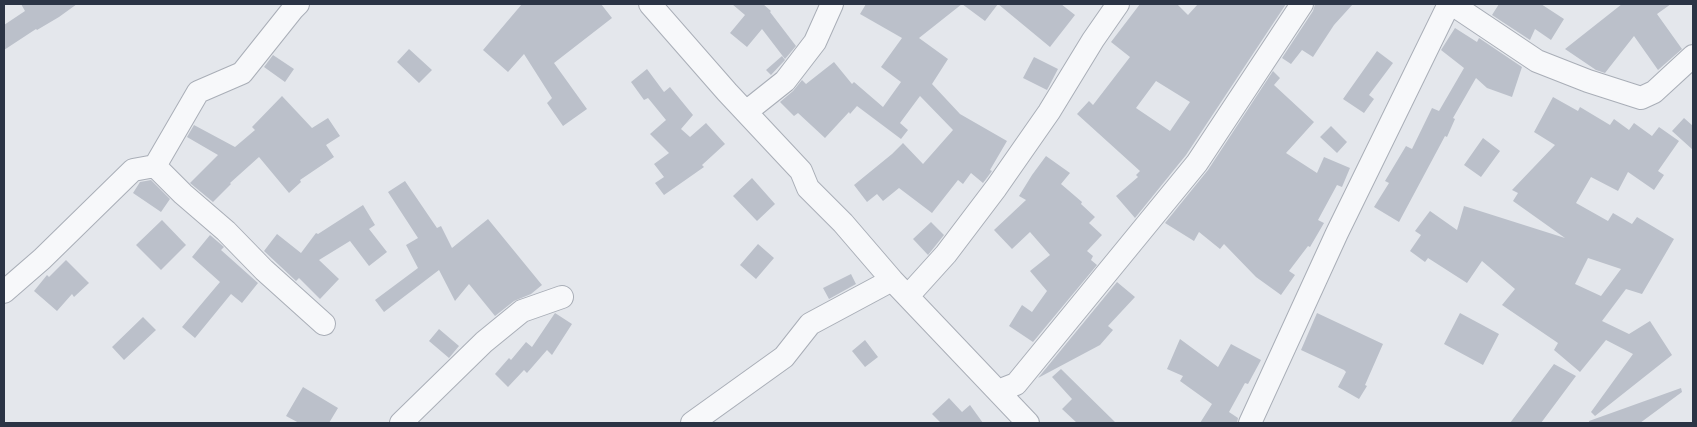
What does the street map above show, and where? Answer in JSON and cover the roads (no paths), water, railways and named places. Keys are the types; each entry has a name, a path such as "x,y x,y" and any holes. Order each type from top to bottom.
{"street":[{"path":"4,292 42,259 133,170 154,166 198,92 242,73 298,4"},
{"path":"650,4 801,171 808,188 843,222 892,280 1028,423"},
{"path":"746,112 785,81 815,42 832,4"},
{"path":"908,296 946,254 996,188 1049,112 1093,40 1118,4"},
{"path":"998,391 1016,384 1197,163 1302,4"},
{"path":"1250,423 1337,233 1450,4 1537,60 1588,82 1641,98 1654,92 1693,56"},
{"path":"154,166 183,194 226,230 264,270 324,324"},
{"path":"692,423 784,357 810,324 892,280"},
{"path":"401,423 484,342 522,311 562,297"}]}
